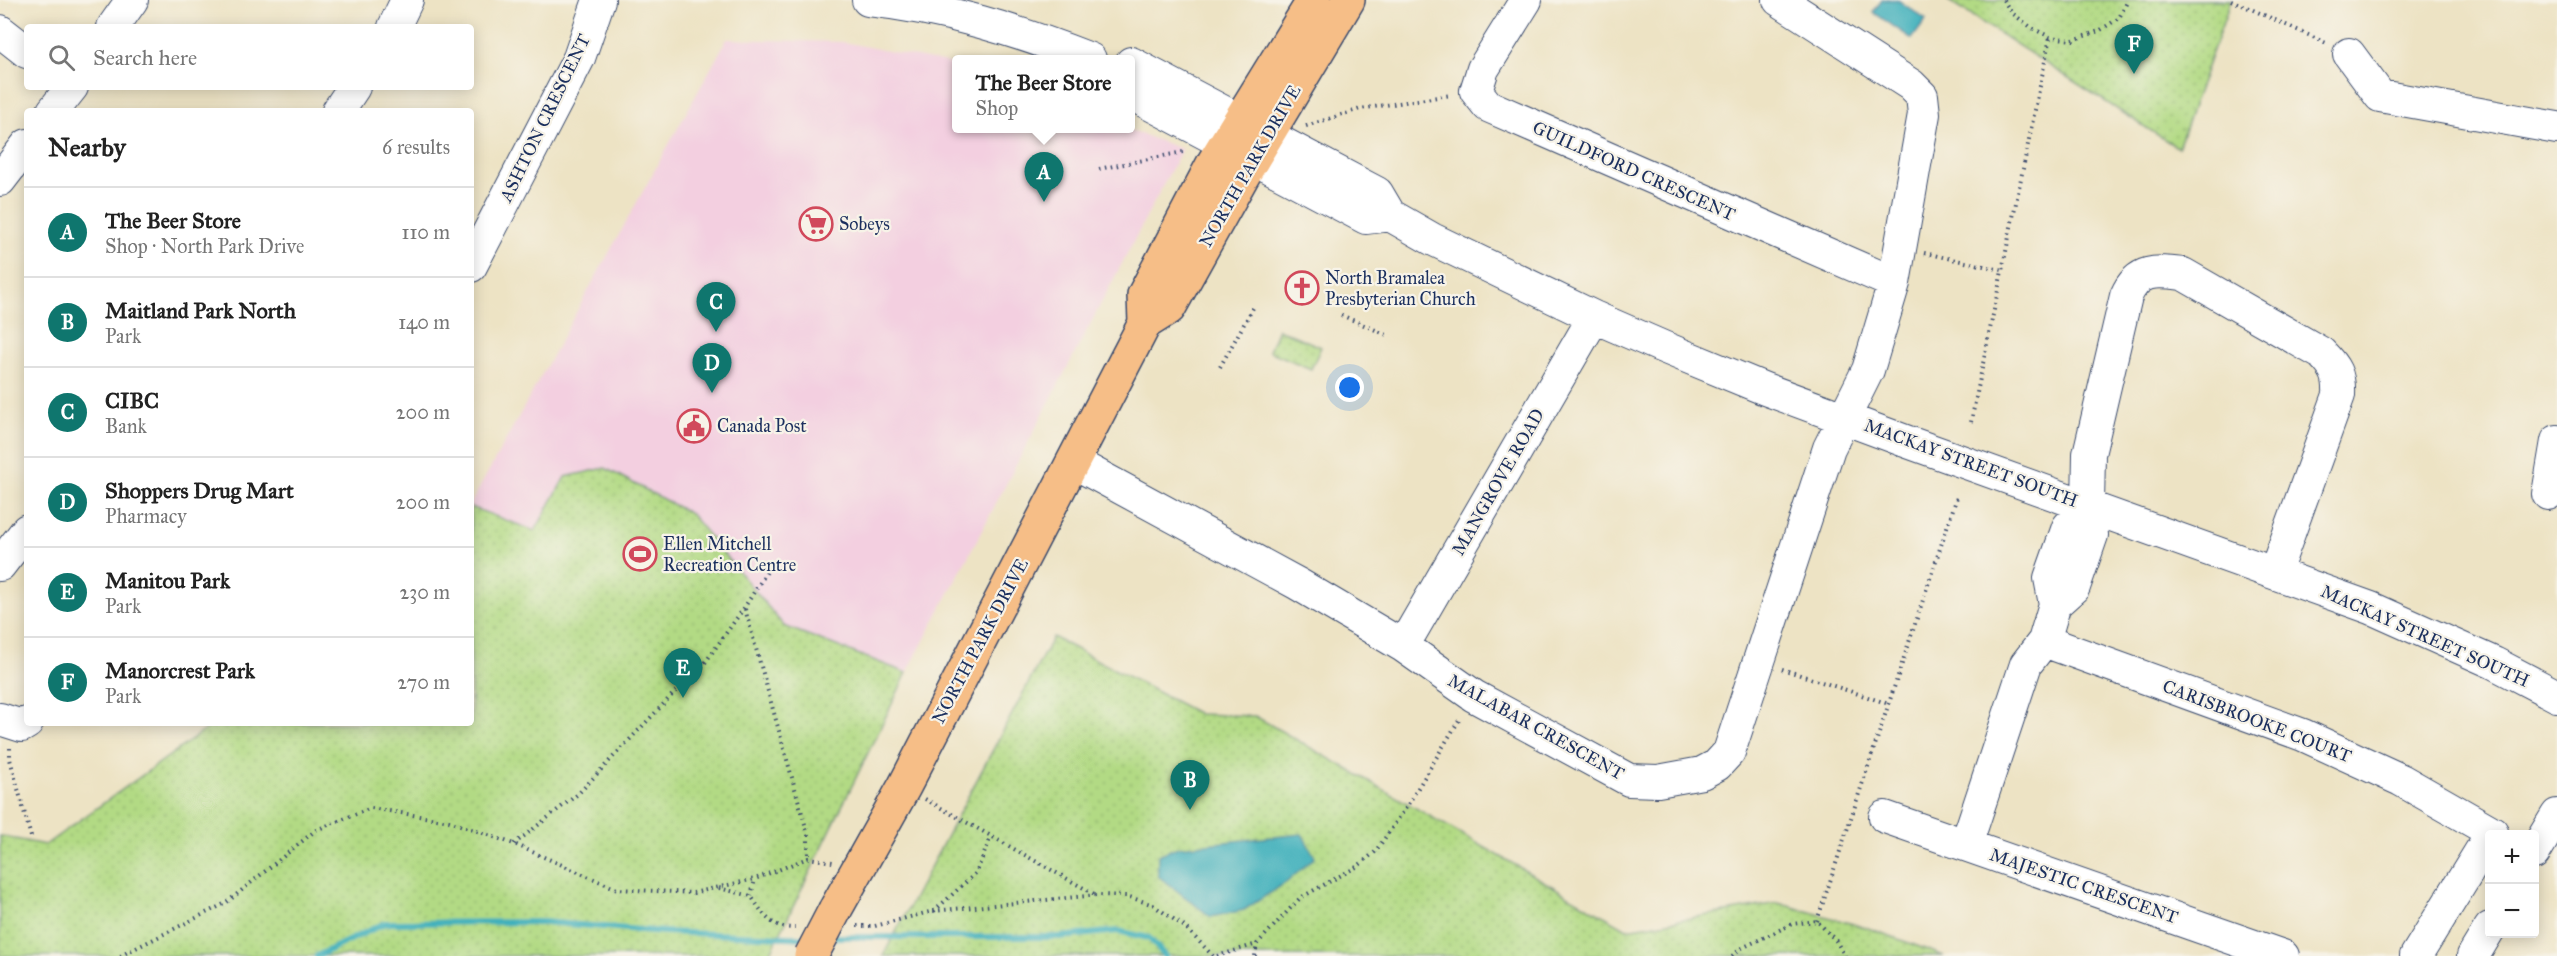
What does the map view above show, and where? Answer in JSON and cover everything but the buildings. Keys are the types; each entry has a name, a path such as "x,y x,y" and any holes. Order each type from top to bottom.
{"main road":[{"name":"NORTH PARK DRIVE","path":"1246,139 1314,0"},
{"name":"NORTH PARK DRIVE","path":"811,956 904,787 1144,323 1144,295 1246,139 1348,0"}],"street":[{"path":"115,24 132,0"},
{"path":"395,24 407,0"},
{"name":"ASHTON CRESCENT","path":"474,260 579,58 599,0"},
{"path":"868,0 951,7 1077,55"},
{"path":"1476,91 1483,69 1526,0"},
{"path":"1779,0 1911,85 1922,96 1924,114 1894,283 1868,370 1843,418"},
{"path":"0,31 24,50"},
{"path":"2349,54 2379,96 2557,128"},
{"path":"1135,66 1246,139"},
{"path":"55,108 70,90"},
{"path":"340,108 352,90"},
{"name":"GUILDFORD CRESCENT","path":"1476,91 1488,106 1894,283"},
{"path":"1135,96 1246,139"},
{"name":"MACKAY STREET SOUTH","path":"1246,139 1366,218 1390,216 1594,318 1765,389 2276,572 2402,622 2493,663 2557,696"},
{"path":"0,180 24,149"},
{"path":"1966,845 2026,664 2044,641 2055,604 2074,587 2092,535 2088,505 2089,454 2126,296 2131,284 2143,275 2161,272 2183,274 2321,353 2335,368 2339,380 2339,395 2276,572"},
{"name":"MANGROVE ROAD","path":"1403,646 1594,318"},
{"name":"MALABAR CRESCENT","path":"1073,462 1298,584 1403,646 1474,696 1629,780 1658,781 1702,773 1717,765 1729,752 1829,448 1843,418"},
{"path":"2548,494 2557,441"},
{"path":"0,566 24,534"},
{"name":"CARISBROOKE COURT","path":"2044,641 2304,735 2401,780 2488,830"},
{"path":"2539,846 2557,815"},
{"name":"MAJESTIC CRESCENT","path":"1886,817 2283,956"},
{"name":"CARISBROOKE COURT","path":"2416,956 2485,843"},
{"path":"2473,956 2485,936"}],"path":[{"path":"2003,0 2012,13 2032,28 2050,37 2073,40 2099,31 2119,18 2128,0"},
{"path":"2231,0 2349,54"},
{"path":"1971,422 2050,37"},
{"path":"1306,126 1360,109 1476,91"},
{"path":"1099,169 1184,152"},
{"path":"1899,248 2002,270"},
{"path":"1220,367 1253,308"},
{"path":"1341,315 1387,335"},
{"path":"1817,921 1958,494"},
{"path":"514,844 578,794 673,694 702,667 768,570"},
{"path":"744,608 808,835 808,858"},
{"path":"1759,661 1888,704"},
{"path":"991,837 976,873 933,911 1097,895 1127,896 1153,904 1185,927 1215,956 1257,944 1300,897 1358,866 1375,852 1404,811 1474,696"},
{"path":"13,722 10,759 31,837"},
{"path":"904,787 1097,895"},
{"path":"120,956 226,903 316,830 372,808 448,821 514,844 617,889 693,893 755,879 808,858 860,867"},
{"path":"719,887 751,896 755,879"},
{"path":"1732,956 1742,948 1792,924 1817,921"},
{"path":"1817,921 1836,941 1845,956"},
{"path":"1255,956 1257,944"}],"shaded area":[{"path":"727,39 843,42 952,64 952,133 1135,132 1182,149 907,673 784,626 691,514 565,477 535,531 474,508 474,498"}],"green space":[{"path":"1947,0 2231,0 2178,148"},
{"path":"1278,329 1321,347 1311,369 1269,351"},
{"path":"605,468 691,514 784,626 907,673 769,956 0,956 0,836 45,845 211,726 474,726 474,508 535,531 565,477"},
{"path":"1053,637 1199,714 1255,716 1627,929 1778,903 1871,929 1944,956 883,956"}],"water":[{"path":"1882,0 1898,0 1926,20 1912,39 1873,12"},
{"path":"1302,834 1315,857 1287,882 1244,910 1211,917 1158,876 1158,855 1178,847"}],"waterway":[{"path":"317,956 385,923 543,922 665,932 809,938"},
{"path":"831,937 1059,937 1118,931 1149,938 1165,956"}],"place":[{"name":"Manorcrest Park","path":"2134,74"},
{"name":"The Beer Store","path":"1044,202"},
{"name":"Sobeys","path":"816,224"},
{"name":"North Bramalea Presbyterian Church","path":"1302,288"},
{"name":"CIBC","path":"716,332"},
{"name":"Shoppers Drug Mart","path":"712,393"},
{"name":"Canada Post","path":"694,426"},
{"name":"Ellen Mitchell Recreation Centre","path":"640,554"},
{"name":"Manitou Park","path":"683,698"},
{"name":"Maitland Park North","path":"1190,810"}]}
